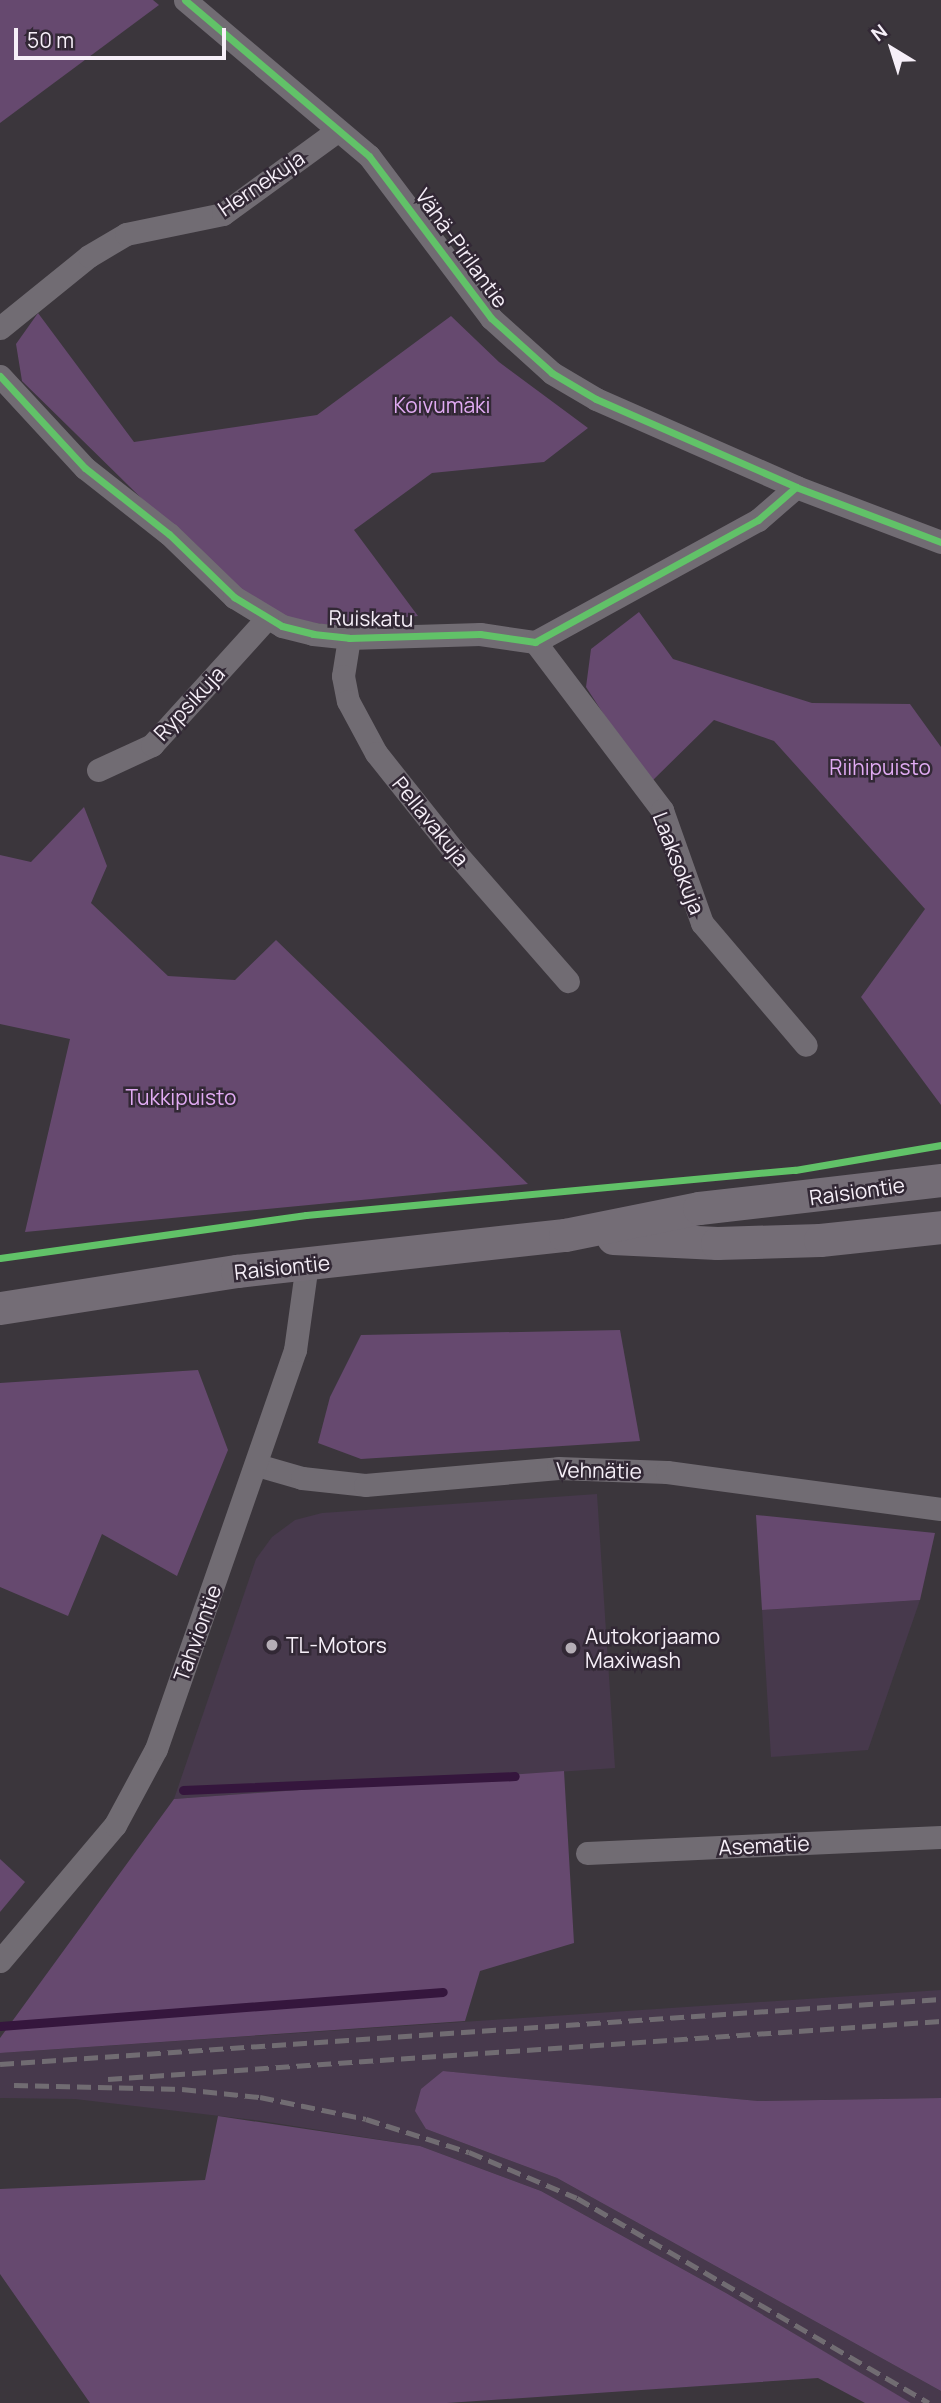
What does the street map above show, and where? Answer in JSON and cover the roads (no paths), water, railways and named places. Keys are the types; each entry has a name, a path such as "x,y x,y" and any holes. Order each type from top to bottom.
{"main road":[{"name":"Raisiontie","path":"0,1308 307,1264 565,1236 699,1208 941,1180"},
{"name":"Raisiontie","path":"565,1236 743,1242 820,1240 941,1227"}],"street":[{"name":"Vähä-Pirilantie","path":"185,0 338,130 390,179 491,318 552,373 596,399 796,487 941,542"},
{"name":"Hernekuja","path":"0,328 89,256 126,234 223,214 338,130"},
{"name":"Ruiskatu","path":"0,376 120,500 169,534 234,597 267,618 313,634 349,638 481,634 535,642"},
{"path":"535,642 758,520 796,487"},
{"name":"Rypsikuja","path":"98,770 152,745 267,618"},
{"name":"Pellavakuja","path":"349,638 343,676 348,701 376,753 454,851 568,981"},
{"name":"Laaksokuja","path":"535,642 662,810 702,923 806,1045"},
{"name":"Tahviontie","path":"0,1961 86,1862 140,1784 257,1465 295,1350 307,1264"},
{"name":"Vehnätie","path":"257,1465 302,1478 365,1485 558,1468 667,1472 941,1509"},
{"name":"Asematie","path":"587,1853 941,1837"}],"waterway":[{"path":"183,1790 515,1776"},
{"path":"0,2026 443,1992"}],"railway":[{"path":"0,2064 941,1999"},
{"path":"108,2079 941,2021"},
{"path":"14,2085 182,2089 260,2097 366,2119 469,2152 577,2198 929,2403"}],"place":[{"name":"TL-Motors","path":"272,1645"},
{"name":"Autokorjaamo Maxiwash","path":"571,1648"}],"park label":[{"name":"Koivumäki","path":"442,405"},
{"name":"Riihipuisto","path":"880,767"},
{"name":"Tukkipuisto","path":"181,1097"}]}
